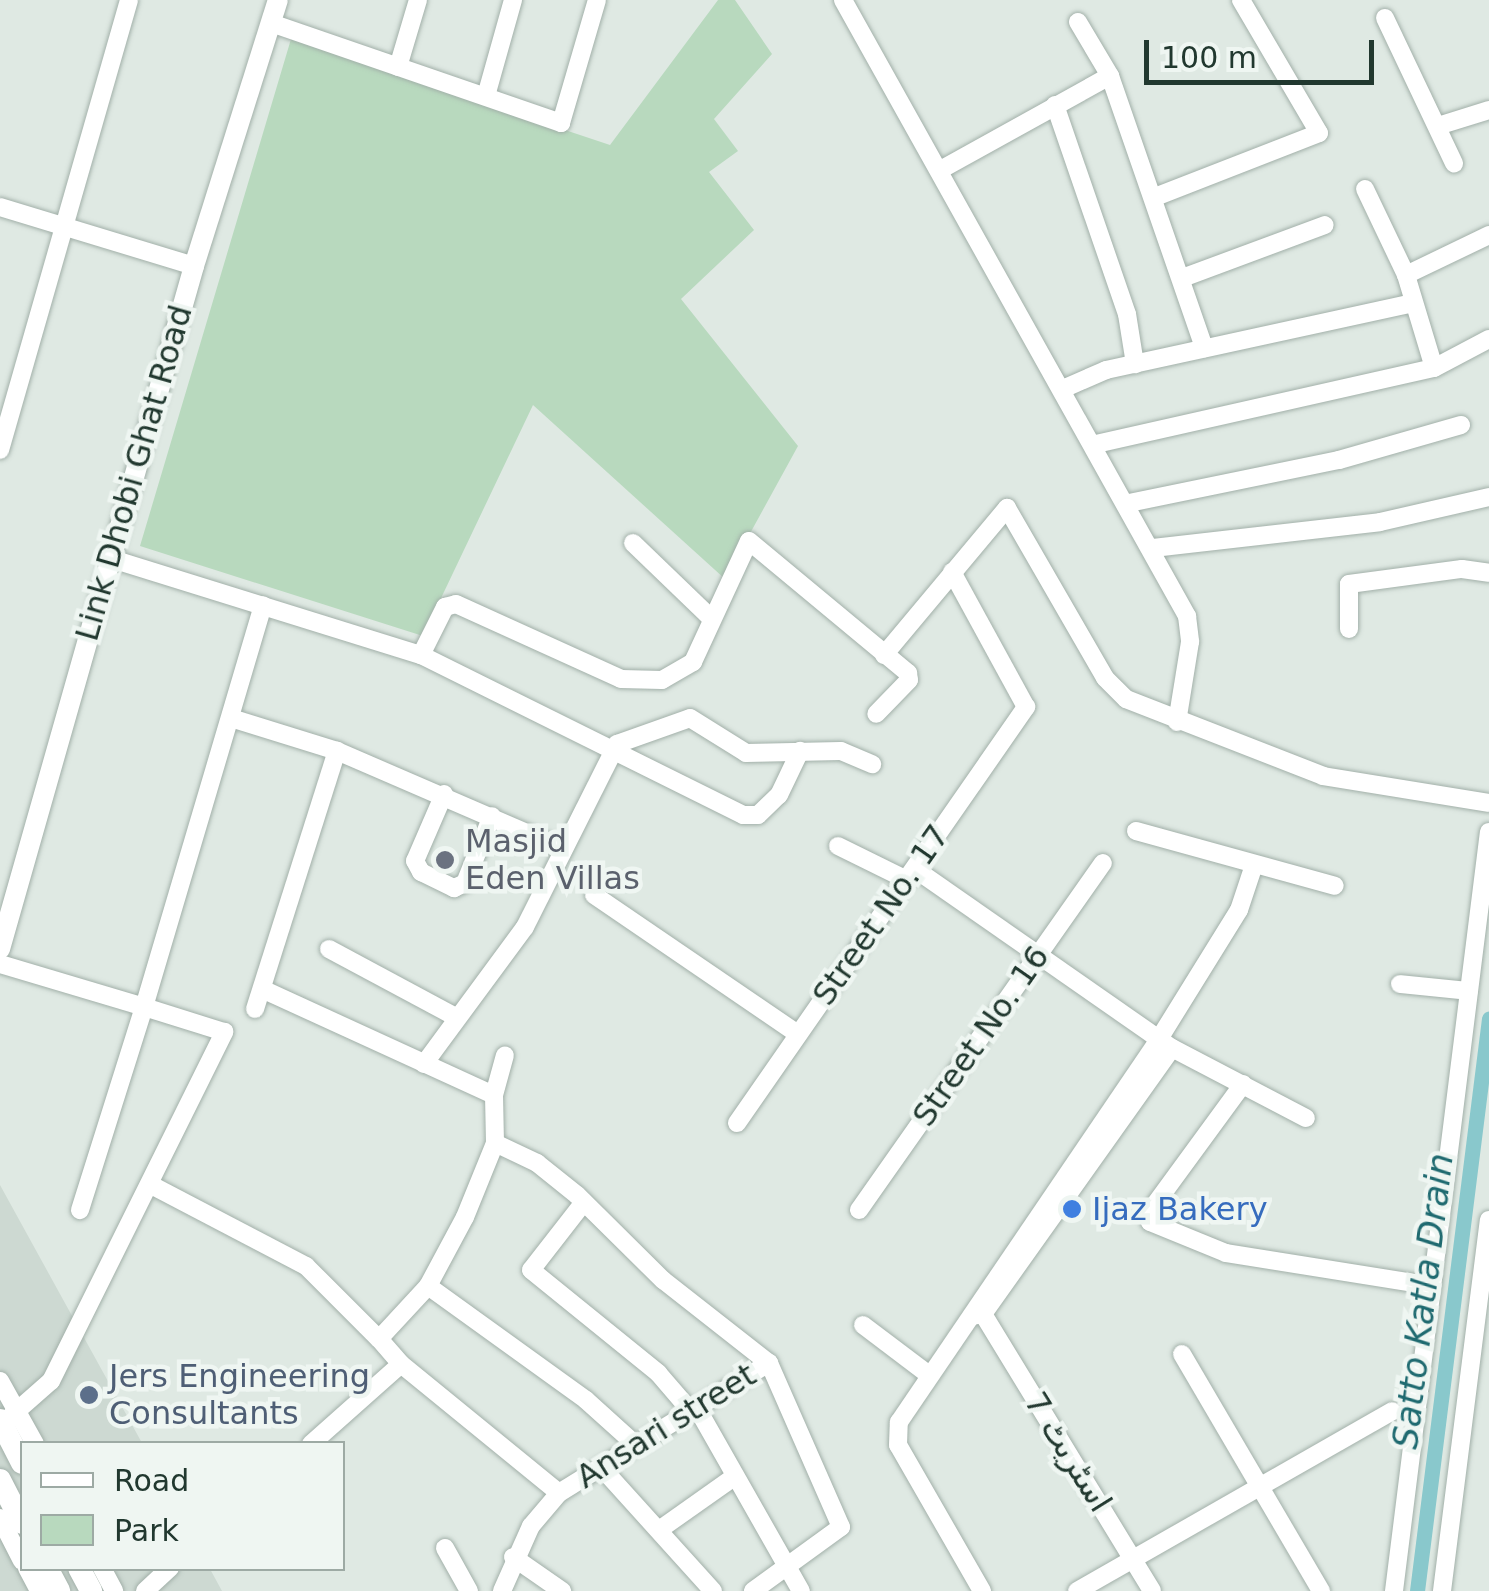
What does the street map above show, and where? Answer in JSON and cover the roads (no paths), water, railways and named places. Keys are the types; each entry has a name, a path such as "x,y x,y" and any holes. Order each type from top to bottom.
{"main road":[{"path":"7,1419 20,1456"},
{"path":"0,1480 20,1518"}],"street":[{"path":"0,450 129,0"},
{"name":"Link Dhobi Ghat Road","path":"0,949 194,266 278,0"},
{"path":"398,67 418,0"},
{"path":"486,96 513,0"},
{"path":"271,23 562,123 598,0"},
{"path":"843,0 1065,388 1187,616 1190,642 1177,722"},
{"path":"1155,198 1319,133 1241,0"},
{"path":"1385,18 1440,125 1454,162"},
{"path":"1078,22 1110,76 1184,277 1204,348"},
{"path":"942,169 1110,76"},
{"path":"1055,105 1127,314 1135,364"},
{"path":"1440,125 1489,110"},
{"path":"1365,189 1406,274 1434,368"},
{"path":"0,207 194,266"},
{"path":"1184,277 1326,225"},
{"path":"1406,274 1489,234"},
{"path":"1065,388 1135,364 1413,303"},
{"path":"1096,444 1434,368 1489,340"},
{"path":"1129,503 1339,460 1461,425"},
{"path":"1153,548 1380,522 1489,497"},
{"path":"884,654 1007,508 1113,690 1177,722 1344,782 1489,803"},
{"path":"421,656 445,607 456,604 621,679 646,682 690,667 748,541 910,676 876,714"},
{"path":"634,543 710,617"},
{"path":"109,558 421,656 743,815 758,815 778,795 800,751"},
{"path":"1349,629 1348,584 1462,569 1489,573"},
{"name":"Street No. 17","path":"737,1123 1026,708 952,572"},
{"path":"80,1210 263,605"},
{"path":"230,718 337,751 564,849"},
{"path":"424,1064 454,1016 525,926 613,752 660,724 690,718 746,753 841,751 872,764"},
{"path":"255,1009 337,751"},
{"path":"444,794 415,861 421,872 454,888 465,883 492,816"},
{"path":"1136,830 1253,868 1336,886"},
{"path":"1394,1591 1469,991 1486,884 1489,832"},
{"path":"838,846 911,875 1038,955 1165,1044 1306,1118"},
{"name":"Street No. 16","path":"860,1210 1103,863"},
{"path":"982,1591 896,1434 930,1374 978,1315 1165,1044 1238,910 1253,868"},
{"path":"594,895 798,1034"},
{"path":"329,950 454,1016"},
{"path":"0,964 224,1032 225,1040 51,1381 7,1419"},
{"path":"1400,984 1469,991"},
{"path":"262,989 494,1095"},
{"path":"379,1339 428,1286 496,1143 494,1095 505,1055"},
{"path":"1244,1084 1150,1211 1150,1222 1244,1257 1432,1286"},
{"path":"496,1143 538,1164 584,1202 664,1280 769,1363 841,1527 753,1591"},
{"path":"151,1184 306,1266 401,1364 560,1493"},
{"path":"584,1202 531,1270 658,1373 692,1408 784,1570 800,1591"},
{"path":"1442,1591 1482,1333 1489,1220"},
{"path":"428,1286 586,1400 636,1445"},
{"name":"اسٹریٹ 7","path":"978,1315 1152,1591"},
{"path":"863,1326 930,1374"},
{"path":"1182,1354 1322,1591"},
{"name":"Ansari street","path":"502,1591 513,1557 560,1493 769,1363"},
{"path":"315,1441 401,1364"},
{"path":"0,1381 7,1419 32,1441"},
{"path":"1077,1591 1392,1410"},
{"path":"601,1467 713,1591"},
{"path":"659,1530 734,1477"},
{"path":"0,1518 20,1557"},
{"path":"445,1548 470,1591"},
{"path":"513,1557 562,1591"},
{"path":"145,1591 167,1571"}],"waterway":[{"name":"Satto Katla Drain","path":"1417,1591 1489,1019"}],"place":[{"name":"Masjid Eden Villas","path":"445,860"},
{"name":"Ijaz Bakery","path":"1072,1209"},
{"name":"Jers Engineering Consultants","path":"89,1395"}]}
